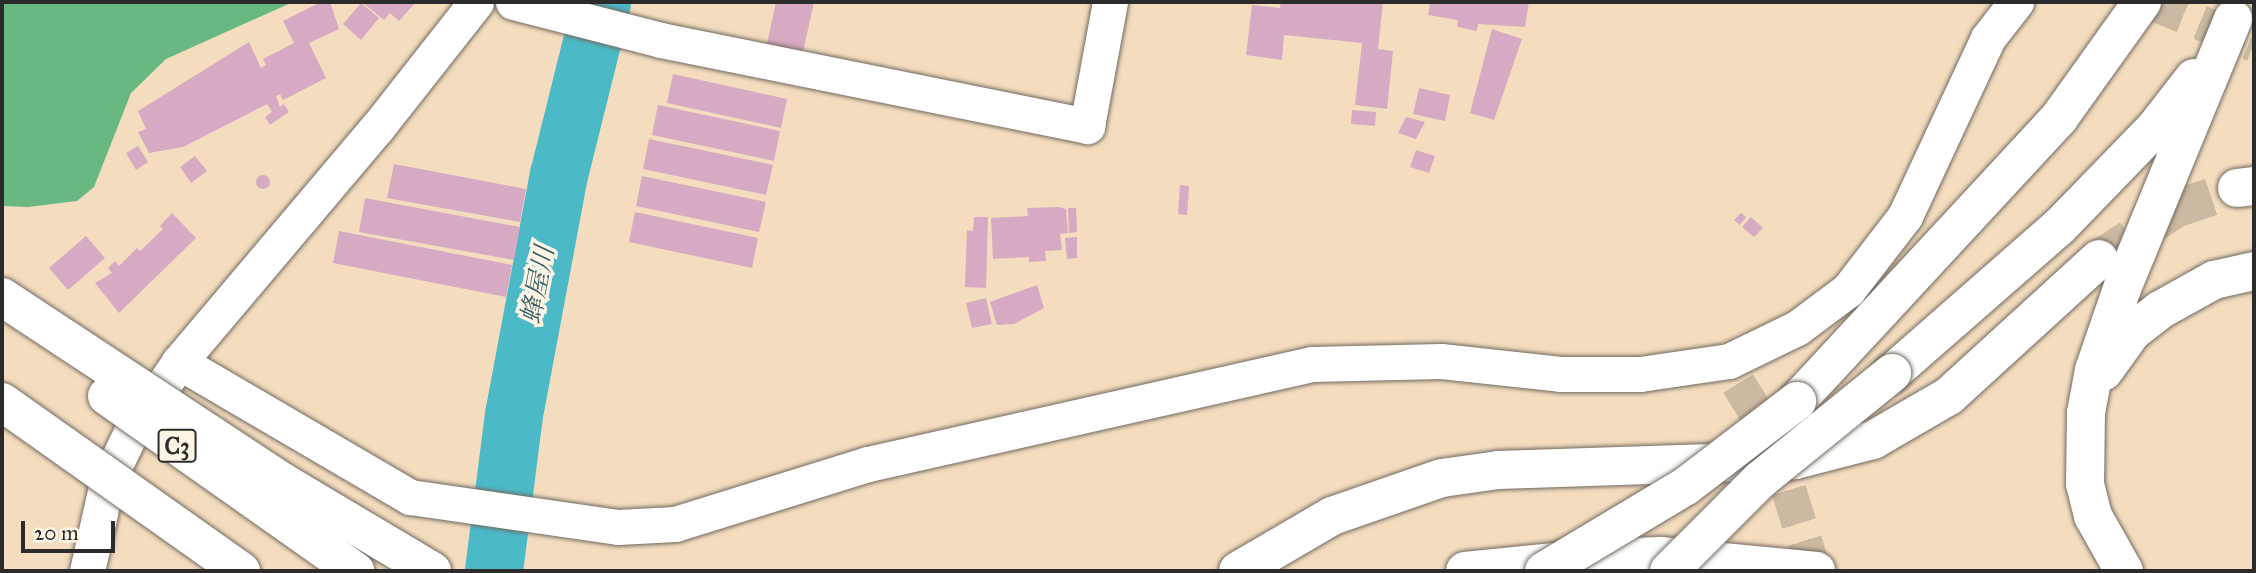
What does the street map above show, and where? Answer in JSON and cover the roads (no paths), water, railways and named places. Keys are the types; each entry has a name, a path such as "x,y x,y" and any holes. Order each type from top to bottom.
{"highway":[{"path":"1544,571 1686,486 1797,401 2059,118 2142,2"},
{"path":"1669,571 1760,480 1991,291 2156,127 2237,10"},
{"path":"2124,571 2093,516 2083,451 2086,413 2111,315 2237,10"},
{"path":"1238,571 1332,516 1442,478 1498,470 1795,460 1873,440 1949,396 2099,259"},
{"path":"2086,413 2113,355 2133,332 2187,293 2214,281 2254,271"},
{"path":"2,297 281,481 432,571"},
{"name":"C3","path":"2,317 355,571"},
{"path":"2,402 241,571"},
{"path":"2,417 47,457 206,571"},
{"path":"1465,571 1594,558 1661,556 1816,571"}],"street":[{"path":"87,571 107,482 132,430 179,362 377,128 476,2"},
{"path":"513,2 564,18 661,40 1087,126 1110,2"},
{"path":"179,362 410,497 618,527 675,524 868,464 1311,364 1440,360 1560,374 1733,372 1848,290 1905,216 1988,38 2016,2"}],"waterway":[{"name":"蜂屋川","path":"494,571 514,415 559,175 602,2"}],"tunnel":[{"path":"2151,2 2254,44"},
{"path":"2099,259 2175,209 2237,188"},
{"path":"1738,383 1773,439 1814,571"}]}
